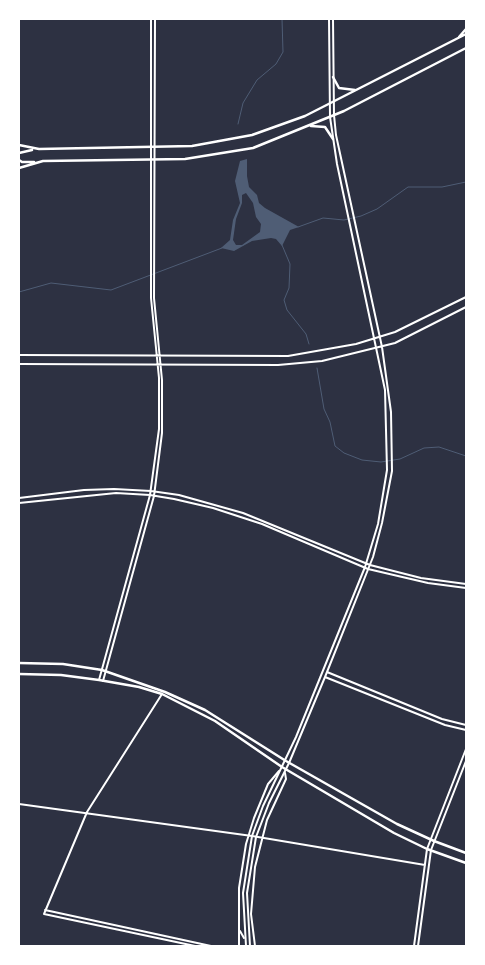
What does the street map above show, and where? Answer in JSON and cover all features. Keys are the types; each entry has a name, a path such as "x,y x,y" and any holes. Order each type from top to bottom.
{"main road":[{"path":"103,681 104,670 150,495 159,429 157,364 151,286 151,19"},
{"path":"99,680 104,670 154,496 163,422 161,364 154,284 156,160 155,19"},
{"path":"250,946 247,899 256,837 366,564 378,524 388,459 385,390 348,214 330,117 329,19"},
{"path":"246,946 244,938 243,888 252,836 262,809 289,763 370,565 382,523 392,471 392,412 382,347 339,151 334,115 333,19"},
{"path":"458,39 466,29"},
{"path":"19,153 39,149 198,146 252,136 282,126 466,34"},
{"path":"19,160 24,162 156,160 230,153 253,148 330,117 466,50"},
{"path":"333,77 339,88 356,90"},
{"path":"307,127 325,127 333,139"},
{"path":"19,145 39,149"},
{"path":"19,168 43,161"},
{"path":"19,355 260,356 303,354 375,338 415,324 466,297"},
{"path":"19,364 278,365 322,361 382,347 466,307"},
{"path":"19,498 84,490 151,490 214,504 243,513 366,564 421,578 466,584"},
{"path":"19,503 87,495 150,495 213,508 254,521 368,569 428,583 466,588"},
{"path":"19,663 50,663 104,670 154,687 199,707 289,763 397,824 434,842 466,853"},
{"path":"327,672 434,716 466,725"},
{"path":"19,674 99,680 162,694 215,721 284,769 389,830 429,850 466,863"},
{"path":"325,677 446,725 466,730"},
{"path":"162,694 87,812 44,914 195,946"},
{"path":"416,946 430,840 466,749"},
{"path":"416,946 425,864 466,761"},
{"path":"239,946 239,888 248,835 255,813 268,784 273,776 284,769"},
{"path":"255,946 251,914 252,891 262,833 286,779 284,769"},
{"path":"19,804 248,835 425,864"},
{"path":"255,813 262,809"},
{"path":"261,823 262,833"},
{"path":"45,910 211,946"},
{"path":"239,929 244,938"}],"water":[{"path":"247,159 249,187 257,195 259,203 299,227 290,230 282,246 276,239 271,238 252,241 234,251 221,248 230,240 233,220 240,203 235,181 240,161","holes":["246,193 253,203 256,217 261,224 260,232 242,245 236,245 233,240 236,219 242,203 242,195"]}],"waterway":[{"path":"238,124 243,103 257,80 276,64 283,52 282,19"},
{"path":"298,227 323,218 344,220 361,216 377,209 408,187 442,187 466,182"},
{"path":"282,245 290,264 289,288 284,300 287,310 306,334 309,344"},
{"path":"19,292 51,283 111,290 222,248"},
{"path":"317,368 324,409 330,422 335,446 344,453 362,460 381,462 400,459 424,448 439,447 466,456"}]}
